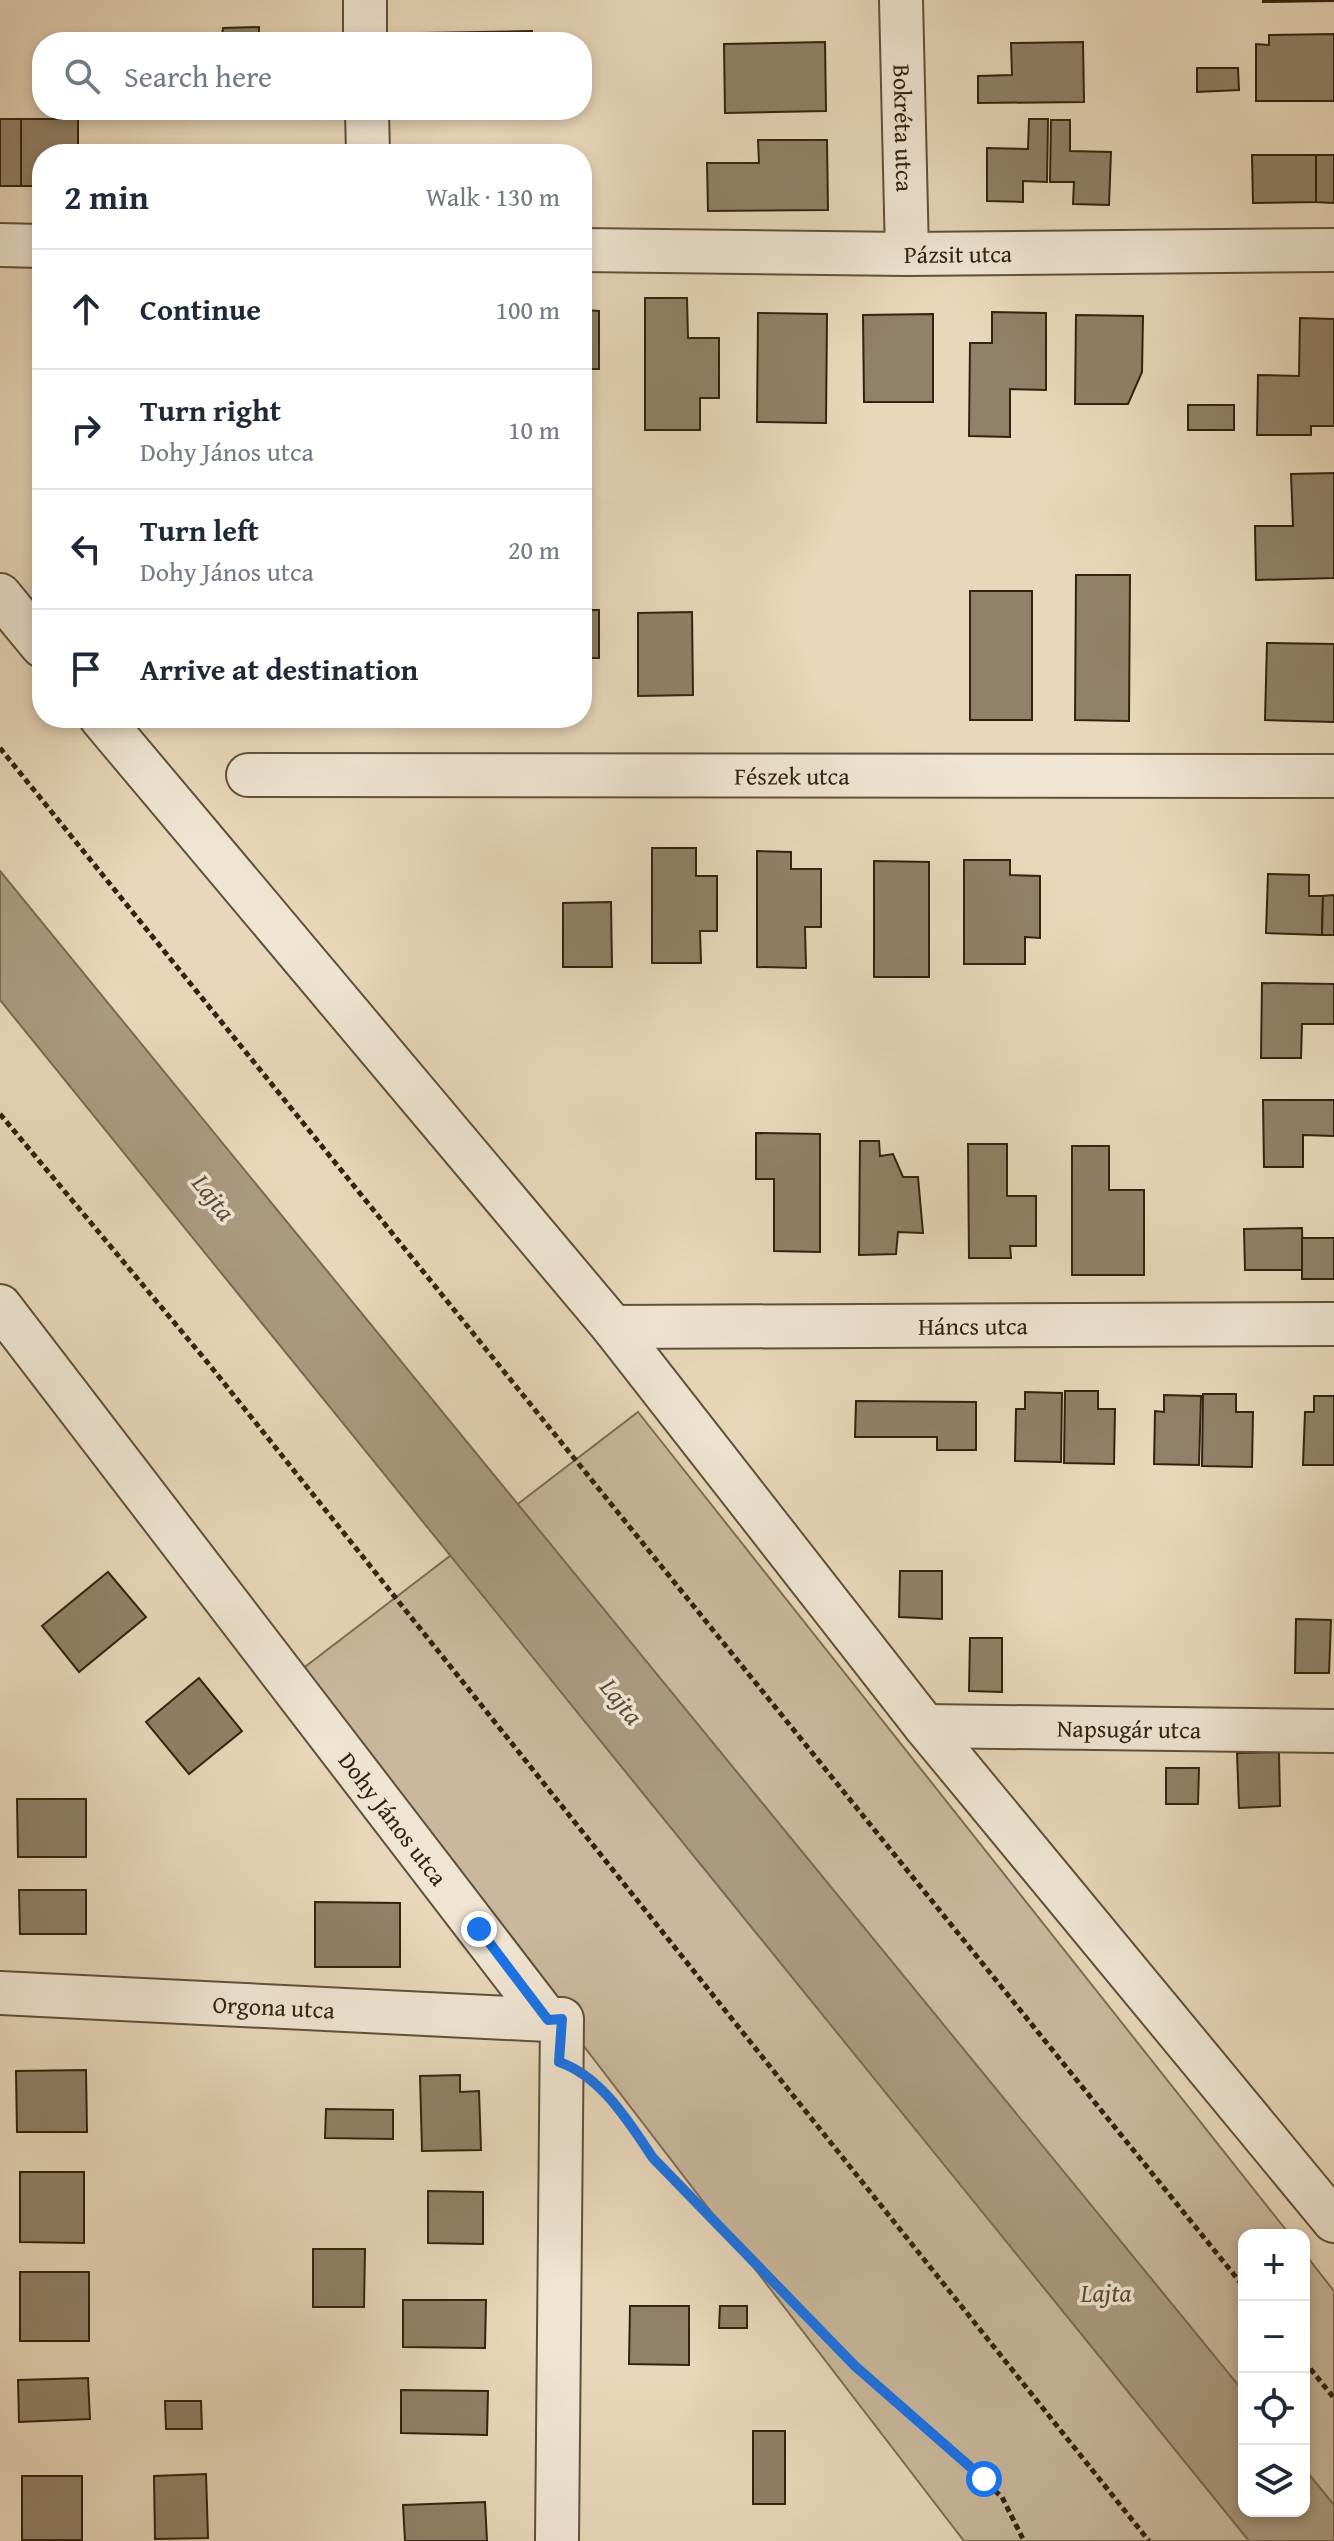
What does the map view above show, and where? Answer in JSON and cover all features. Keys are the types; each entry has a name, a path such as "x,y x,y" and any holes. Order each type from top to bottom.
{"street":[{"path":"365,0 365,32"},
{"name":"Bokréta utca","path":"901,0 907,254"},
{"path":"367,120 368,144"},
{"path":"0,245 32,246"},
{"name":"Pázsit utca","path":"592,250 907,254 1334,250"},
{"path":"0,595 32,634"},
{"path":"109,728 613,1327 925,1726 1320,2187 1334,2221"},
{"name":"Fészek utca","path":"248,775 1334,776"},
{"name":"Dohy János utca","path":"0,1306 548,2020 562,2019 559,2062 557,2541"},
{"name":"Háncs utca","path":"613,1327 1334,1324"},
{"name":"Napsugár utca","path":"925,1726 1334,1731"},
{"name":"Orgona utca","path":"0,1993 548,2020"}],"path":[{"path":"0,748 1238,2280"},
{"path":"0,1114 208,1363 1149,2541"},
{"path":"559,2062 581,2069 634,2130 653,2158 855,2366 1002,2497 1024,2541"},
{"path":"1310,2368 1334,2398"}],"shaded area":[{"path":"638,1412 1285,2229 1238,2229 1238,2517 1310,2517 1310,2261 1334,2291 1334,2541 964,2541 297,1673"}],"water":[{"name":"Lajta","path":"0,871 1238,2385 1238,2517 1310,2517 1310,2475 1334,2505 1334,2541 1249,2541 0,1000"}],"building":[{"path":"1334,0 1334,1 1263,2"},
{"path":"259,27 259,32 222,32 223,28"},
{"path":"1334,34 1334,101 1256,101 1256,44 1269,45 1269,35"},
{"path":"825,42 826,111 725,113 724,44"},
{"path":"1083,42 1084,102 978,103 978,76 1012,75 1011,43"},
{"path":"1197,68 1238,68 1239,90 1197,92"},
{"path":"0,119 21,119 21,186 0,186"},
{"path":"21,119 78,120 78,144 32,144 32,186 21,186"},
{"path":"1029,119 1048,119 1047,182 1023,181 1023,202 987,201 987,148 1028,149"},
{"path":"1051,120 1070,120 1070,151 1111,152 1109,205 1073,204 1074,182 1050,182"},
{"path":"758,140 827,140 828,210 708,211 707,163 759,163"},
{"path":"1252,155 1316,155 1316,202 1253,203"},
{"path":"1316,155 1334,155 1334,203 1316,202"},
{"path":"645,298 687,298 688,338 719,338 719,398 700,398 700,430 645,430"},
{"path":"592,311 599,311 599,369 592,369"},
{"path":"992,312 1046,313 1046,390 1010,389 1010,437 969,436 970,343 992,343"},
{"path":"758,313 827,314 826,423 757,422"},
{"path":"933,314 933,402 864,402 863,315"},
{"path":"1076,315 1143,316 1142,372 1128,404 1075,404"},
{"path":"1300,318 1334,319 1334,426 1311,426 1311,435 1257,435 1258,375 1299,376"},
{"path":"1188,405 1234,405 1234,430 1188,430"},
{"path":"1334,473 1334,578 1256,580 1255,526 1293,526 1291,474"},
{"path":"1076,575 1130,575 1129,721 1075,720"},
{"path":"970,591 1032,591 1032,720 970,720"},
{"path":"592,610 599,610 599,658 592,658"},
{"path":"692,612 693,695 638,696 638,613"},
{"path":"1267,643 1334,644 1334,722 1265,720"},
{"path":"652,848 696,848 696,876 717,876 717,931 700,931 701,963 652,963"},
{"path":"757,851 791,852 791,869 821,869 821,927 805,927 806,968 757,967"},
{"path":"964,860 1010,860 1010,875 1040,876 1040,938 1025,937 1025,964 964,964"},
{"path":"874,861 929,862 929,977 874,977"},
{"path":"1268,874 1309,875 1309,896 1323,896 1322,935 1266,933"},
{"path":"1334,895 1334,935 1322,935 1323,896"},
{"path":"611,902 612,967 563,967 563,903"},
{"path":"1262,983 1334,984 1334,1024 1302,1024 1301,1058 1261,1058"},
{"path":"1263,1100 1334,1100 1334,1136 1303,1135 1303,1167 1264,1167"},
{"path":"756,1133 820,1134 820,1252 774,1251 774,1179 756,1179"},
{"path":"860,1141 879,1141 880,1156 893,1154 903,1177 918,1177 923,1233 898,1232 896,1254 859,1255"},
{"path":"968,1144 1007,1144 1007,1196 1036,1196 1036,1246 1010,1246 1011,1258 969,1258"},
{"path":"1072,1146 1109,1146 1109,1190 1144,1190 1144,1275 1072,1275"},
{"path":"1302,1228 1303,1270 1245,1270 1244,1229"},
{"path":"1302,1238 1334,1238 1334,1279 1302,1279"},
{"path":"1065,1391 1098,1391 1098,1409 1115,1409 1114,1464 1064,1463"},
{"path":"1025,1392 1062,1393 1061,1462 1015,1461 1016,1409 1025,1409"},
{"path":"1203,1394 1236,1394 1236,1412 1253,1412 1252,1467 1202,1466"},
{"path":"1164,1395 1201,1396 1199,1465 1154,1464 1155,1411 1164,1412"},
{"path":"1314,1396 1334,1396 1334,1465 1303,1465 1305,1412 1314,1412"},
{"path":"856,1401 976,1402 976,1450 937,1450 937,1437 855,1437"},
{"path":"900,1571 942,1571 942,1619 899,1617"},
{"path":"108,1572 146,1617 79,1672 42,1626"},
{"path":"1296,1619 1331,1620 1329,1673 1295,1673"},
{"path":"970,1638 1002,1638 1002,1692 969,1691"},
{"path":"199,1678 242,1731 189,1774 146,1722"},
{"path":"1279,1752 1280,1806 1239,1808 1237,1753"},
{"path":"1166,1768 1199,1768 1198,1804 1166,1804"},
{"path":"17,1799 86,1799 86,1857 18,1857"},
{"path":"19,1890 86,1890 86,1934 20,1934"},
{"path":"315,1902 400,1903 400,1967 315,1967"},
{"path":"86,2070 87,2132 17,2132 16,2071"},
{"path":"460,2075 460,2092 479,2091 481,2150 422,2151 420,2076"},
{"path":"326,2109 393,2110 393,2139 325,2138"},
{"path":"20,2172 84,2172 84,2243 20,2242"},
{"path":"428,2191 483,2192 483,2244 428,2243"},
{"path":"313,2249 365,2249 364,2307 313,2307"},
{"path":"20,2272 89,2272 89,2341 20,2341"},
{"path":"403,2300 486,2300 485,2348 403,2347"},
{"path":"630,2306 689,2306 689,2365 629,2364"},
{"path":"720,2306 747,2306 747,2328 719,2328"},
{"path":"88,2378 90,2419 19,2422 18,2380"},
{"path":"401,2390 488,2391 487,2435 401,2433"},
{"path":"165,2401 201,2401 202,2429 166,2429"},
{"path":"753,2431 785,2431 785,2504 753,2504"},
{"path":"206,2474 208,2538 155,2539 154,2476"},
{"path":"22,2476 82,2476 82,2540 22,2540"},
{"path":"485,2502 487,2541 405,2541 403,2505"}],"route":[{"path":"479,1929 548,2020 562,2019 559,2062 581,2069 634,2130 653,2158 855,2366 984,2479"}]}
